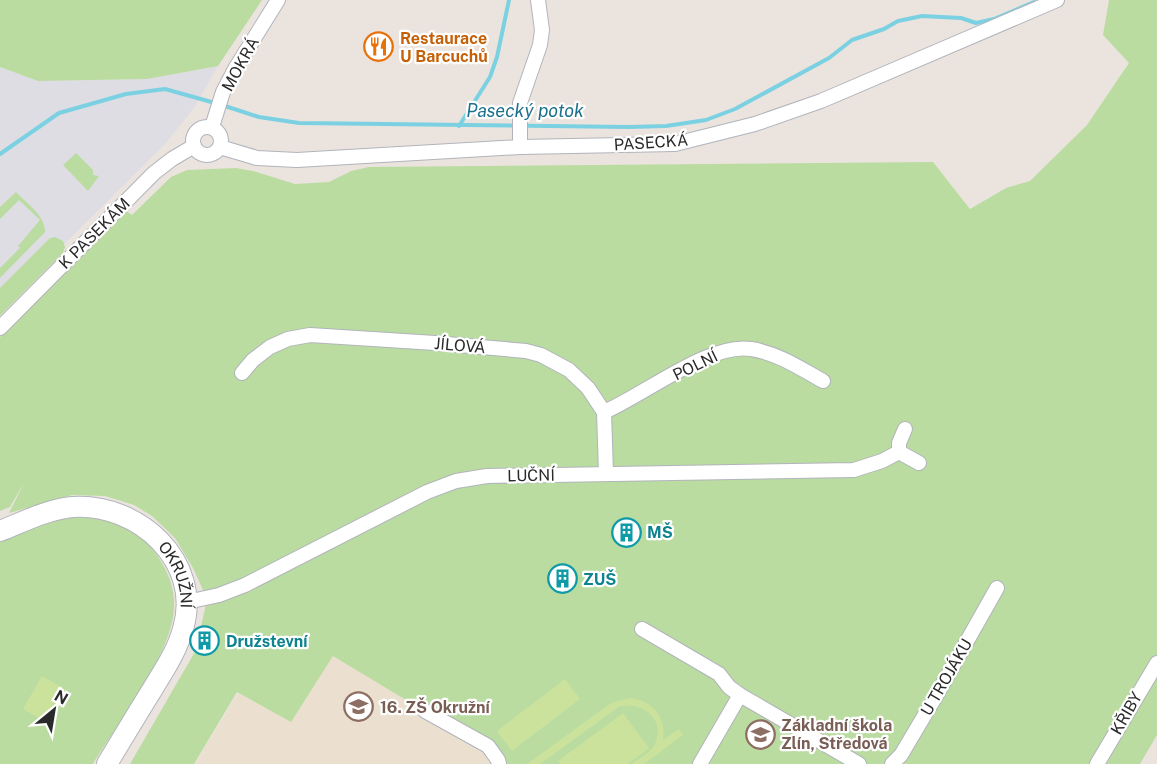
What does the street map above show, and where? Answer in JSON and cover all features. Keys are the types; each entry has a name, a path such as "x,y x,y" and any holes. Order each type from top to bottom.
{"street":[{"path":"520,141 522,94 540,45 542,30 538,0"},
{"name":"PASECKÁ","path":"220,147 257,158 287,160 520,141 675,144 755,124 821,101 1058,0"},
{"name":"MOKRÁ","path":"212,127 235,69 278,1"},
{"path":"203,127 212,127 221,136 220,147 218,151 209,155 200,153 193,142 196,133 203,127"},
{"name":"K PASEKÁM","path":"0,328 154,174 172,159 194,146"},
{"name":"JÍLOVÁ","path":"242,373 270,347 288,339 310,335 526,351 542,355 569,370 588,388 604,412"},
{"name":"POLNÍ","path":"604,412 702,359 733,348 750,348 769,353 823,381"},
{"path":"604,412 606,473"},
{"path":"905,429 899,443 899,452 919,463"},
{"name":"LUČNÍ","path":"186,602 219,595 245,585 427,492 456,481 487,476 854,470 882,462 899,452"},
{"name":"OKRUŽNÍ","path":"0,531 46,513 71,507 92,507 117,512 153,532 168,549 183,580 186,602 185,621 176,648 107,764"},
{"name":"U TROJÁKU","path":"892,764 901,755 997,588"},
{"path":"642,629 719,674 729,687 740,695 859,764"},
{"name":"KŘIBY","path":"1097,764 1157,663"},
{"path":"700,764 740,695"},
{"path":"425,711 488,746 499,764"}],"shaded area":[{"path":"218,66 194,108 165,144 0,308 0,67 38,81 147,79"},
{"name":"16. ZŠ Okružní","path":"333,654 506,759 503,764 195,764 238,693 291,721"}],"green space":[{"path":"0,0 262,0 218,66 147,79 38,81 0,67"},
{"path":"1109,0 1157,0 1157,735 1140,764 504,764 506,760 501,752 461,733 333,656 291,722 237,692 194,764 130,764 196,650 207,599 193,568 175,538 152,516 134,505 105,496 72,495 9,513 24,483 10,507 0,511 0,337 126,211 132,215 171,177 187,170 236,168 295,184 329,182 351,171 369,167 933,162 970,209 1006,188 1030,181 1087,125 1129,63 1103,35"},
{"path":"76,153 93,170 93,175 99,176 88,191 63,165"},
{"path":"16,192 39,215 45,232 0,278 0,268 20,248 18,246 40,220 19,200 0,219 0,207"},
{"path":"55,237 63,241 65,247 63,253 0,316 0,288 50,238"},
{"path":"98,517 118,524 144,540 166,570 173,592 174,609 164,647 142,689 93,764 0,764 0,542 38,526 66,518"},
{"path":"42,676 63,688 44,721 23,709"},
{"path":"565,679 580,699 512,751 497,731"},
{"path":"629,698 645,702 656,711 663,724 663,740 679,729 683,735 644,764 632,764 652,749 658,729 656,721 645,710 638,707 620,706 540,764 527,764 611,703"},
{"path":"623,713 649,748 628,764 561,764 558,761"}],"waterway":[{"path":"459,126 490,77 497,57 509,0"},
{"name":"Pasecký potok","path":"222,105 259,117 299,123 666,126 706,120 735,109 829,58 852,40 884,29 898,21 922,16 961,18 976,23 994,19 1034,2"},
{"name":"Pasecký potok","path":"0,154 59,113 126,94 165,89 215,103"}],"place":[{"name":"Restaurace U Barcuchů","path":"379,47"},
{"name":"MŠ","path":"626,532"},
{"name":"ZUŠ","path":"562,579"},
{"name":"Družstevní","path":"205,641"},
{"name":"16. ZŠ Okružní","path":"359,707"},
{"name":"Základní škola Zlín, Středová","path":"760,734"}]}
